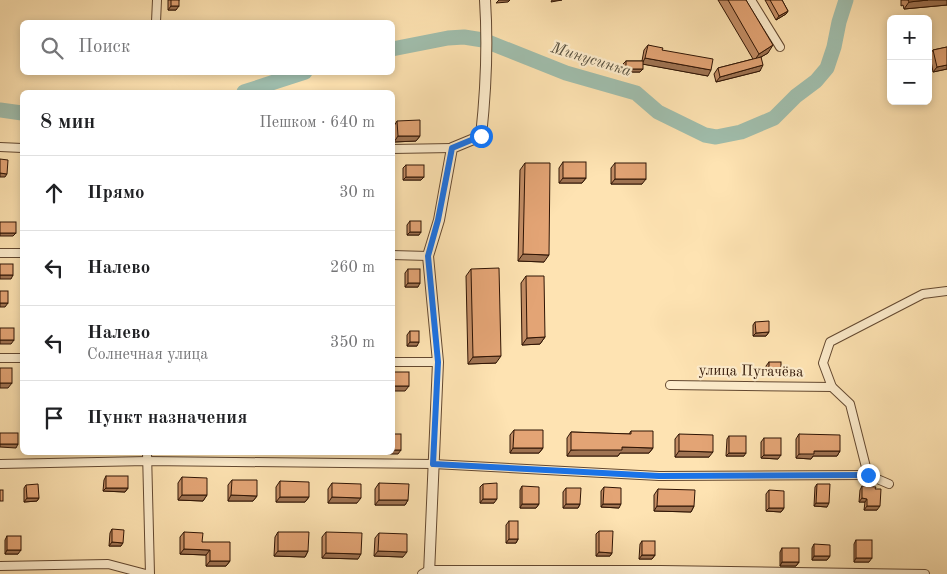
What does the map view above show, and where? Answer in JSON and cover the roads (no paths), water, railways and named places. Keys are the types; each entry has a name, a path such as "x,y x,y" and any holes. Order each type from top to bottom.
{"street":[{"path":"156,20 157,0"},
{"path":"395,149 452,148 481,136 486,92 487,35 485,0"},
{"path":"750,0 780,48"},
{"path":"0,147 20,148"},
{"path":"452,148 438,220 428,256 438,362 427,573 661,570 925,574"},
{"path":"0,253 20,253"},
{"path":"395,255 428,256"},
{"path":"868,475 850,404 832,386 822,363 830,342 923,294 947,291"},
{"path":"0,358 20,358"},
{"path":"395,362 438,362"},
{"name":"улица Пугачёва","path":"670,385 832,386"},
{"path":"0,566 108,564 148,574 147,455"},
{"path":"0,464 147,462 433,464 659,476 868,475 889,484"}],"waterway":[{"name":"Минусинка","path":"395,48 448,38 464,37 483,40 566,73 636,93 658,112 705,135 716,137 741,132 774,118 796,96 816,81 827,68 846,0"},
{"name":"Минусинка","path":"250,90 296,75"},
{"name":"Минусинка","path":"0,110 20,113"}]}
